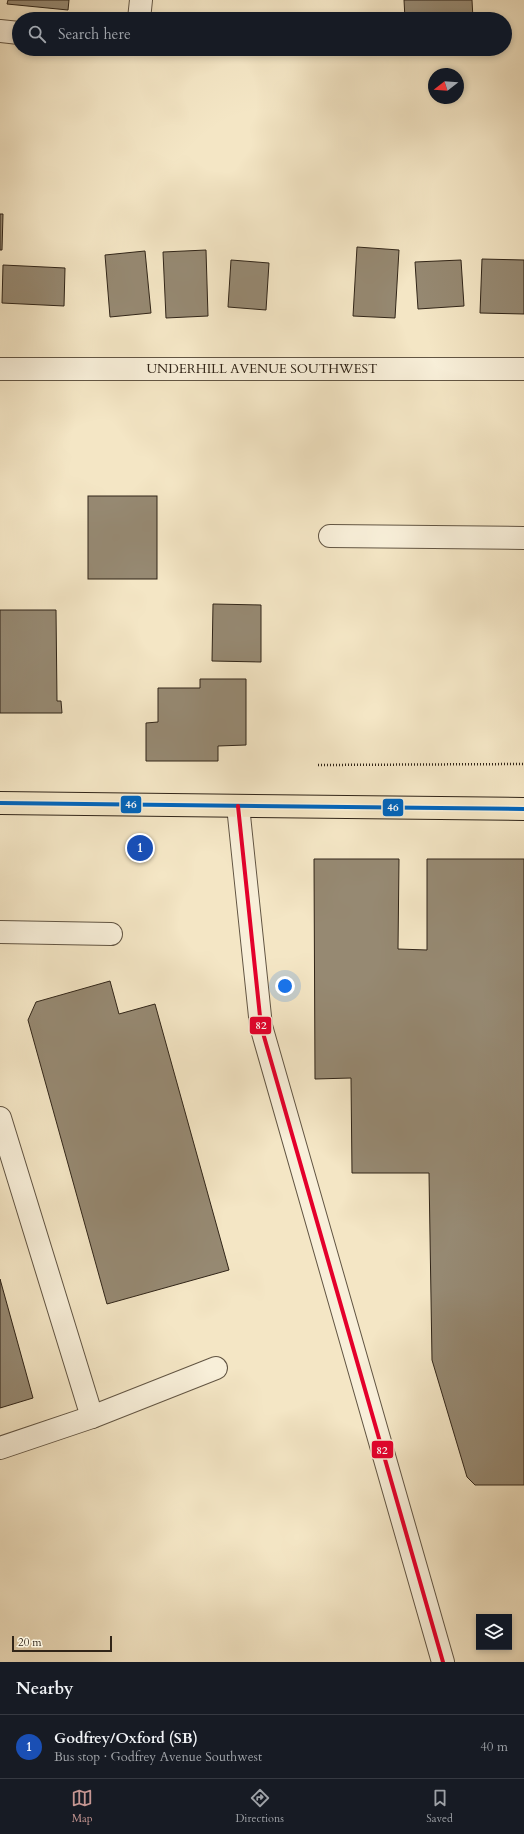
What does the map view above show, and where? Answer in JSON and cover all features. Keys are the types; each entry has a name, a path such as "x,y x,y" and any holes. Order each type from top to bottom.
{"main road":[{"path":"0,804 524,809"}],"street":[{"path":"140,12 141,0"},
{"path":"0,32 12,33"},
{"name":"UNDERHILL AVENUE SOUTHWEST","path":"0,369 524,369"},
{"path":"330,536 524,538"},
{"path":"238,806 260,1026 442,1662"},
{"path":"0,932 111,934"},
{"path":"0,1118 92,1417"},
{"path":"0,1448 92,1417 216,1368"}],"path":[{"path":"318,765 524,764"}],"building":[{"path":"8,0 69,0 68,10 7,4"},
{"path":"404,0 472,0 473,12 405,12"},
{"path":"0,214 3,214 2,250 0,250"},
{"path":"357,247 399,250 395,318 353,316"},
{"path":"206,250 208,316 166,318 163,252"},
{"path":"145,251 151,313 110,317 105,255"},
{"path":"482,259 524,260 524,314 480,313"},
{"path":"231,260 269,263 266,310 228,307"},
{"path":"461,260 464,306 418,309 415,262"},
{"path":"3,265 65,268 64,306 2,303"},
{"path":"88,496 157,496 157,579 88,579"},
{"path":"213,604 261,605 261,662 212,661"},
{"path":"0,610 56,610 57,701 61,701 62,713 0,713"},
{"path":"200,679 246,679 246,745 218,746 218,761 146,761 146,723 158,722 158,688 200,688"},
{"path":"314,859 399,859 398,949 427,950 427,859 524,859 524,1485 475,1485 467,1477 432,1360 429,1173 352,1173 351,1078 315,1079"},
{"path":"110,981 119,1014 155,1004 229,1270 107,1304 28,1020 36,1002"},
{"path":"0,1279 33,1398 0,1408"}],"transit line":[{"name":"46","path":"0,803 524,809"},
{"name":"82","path":"238,806 261,1026 443,1662"}],"place":[{"name":"Godfrey/Oxford (SB)","path":"140,848"}]}
